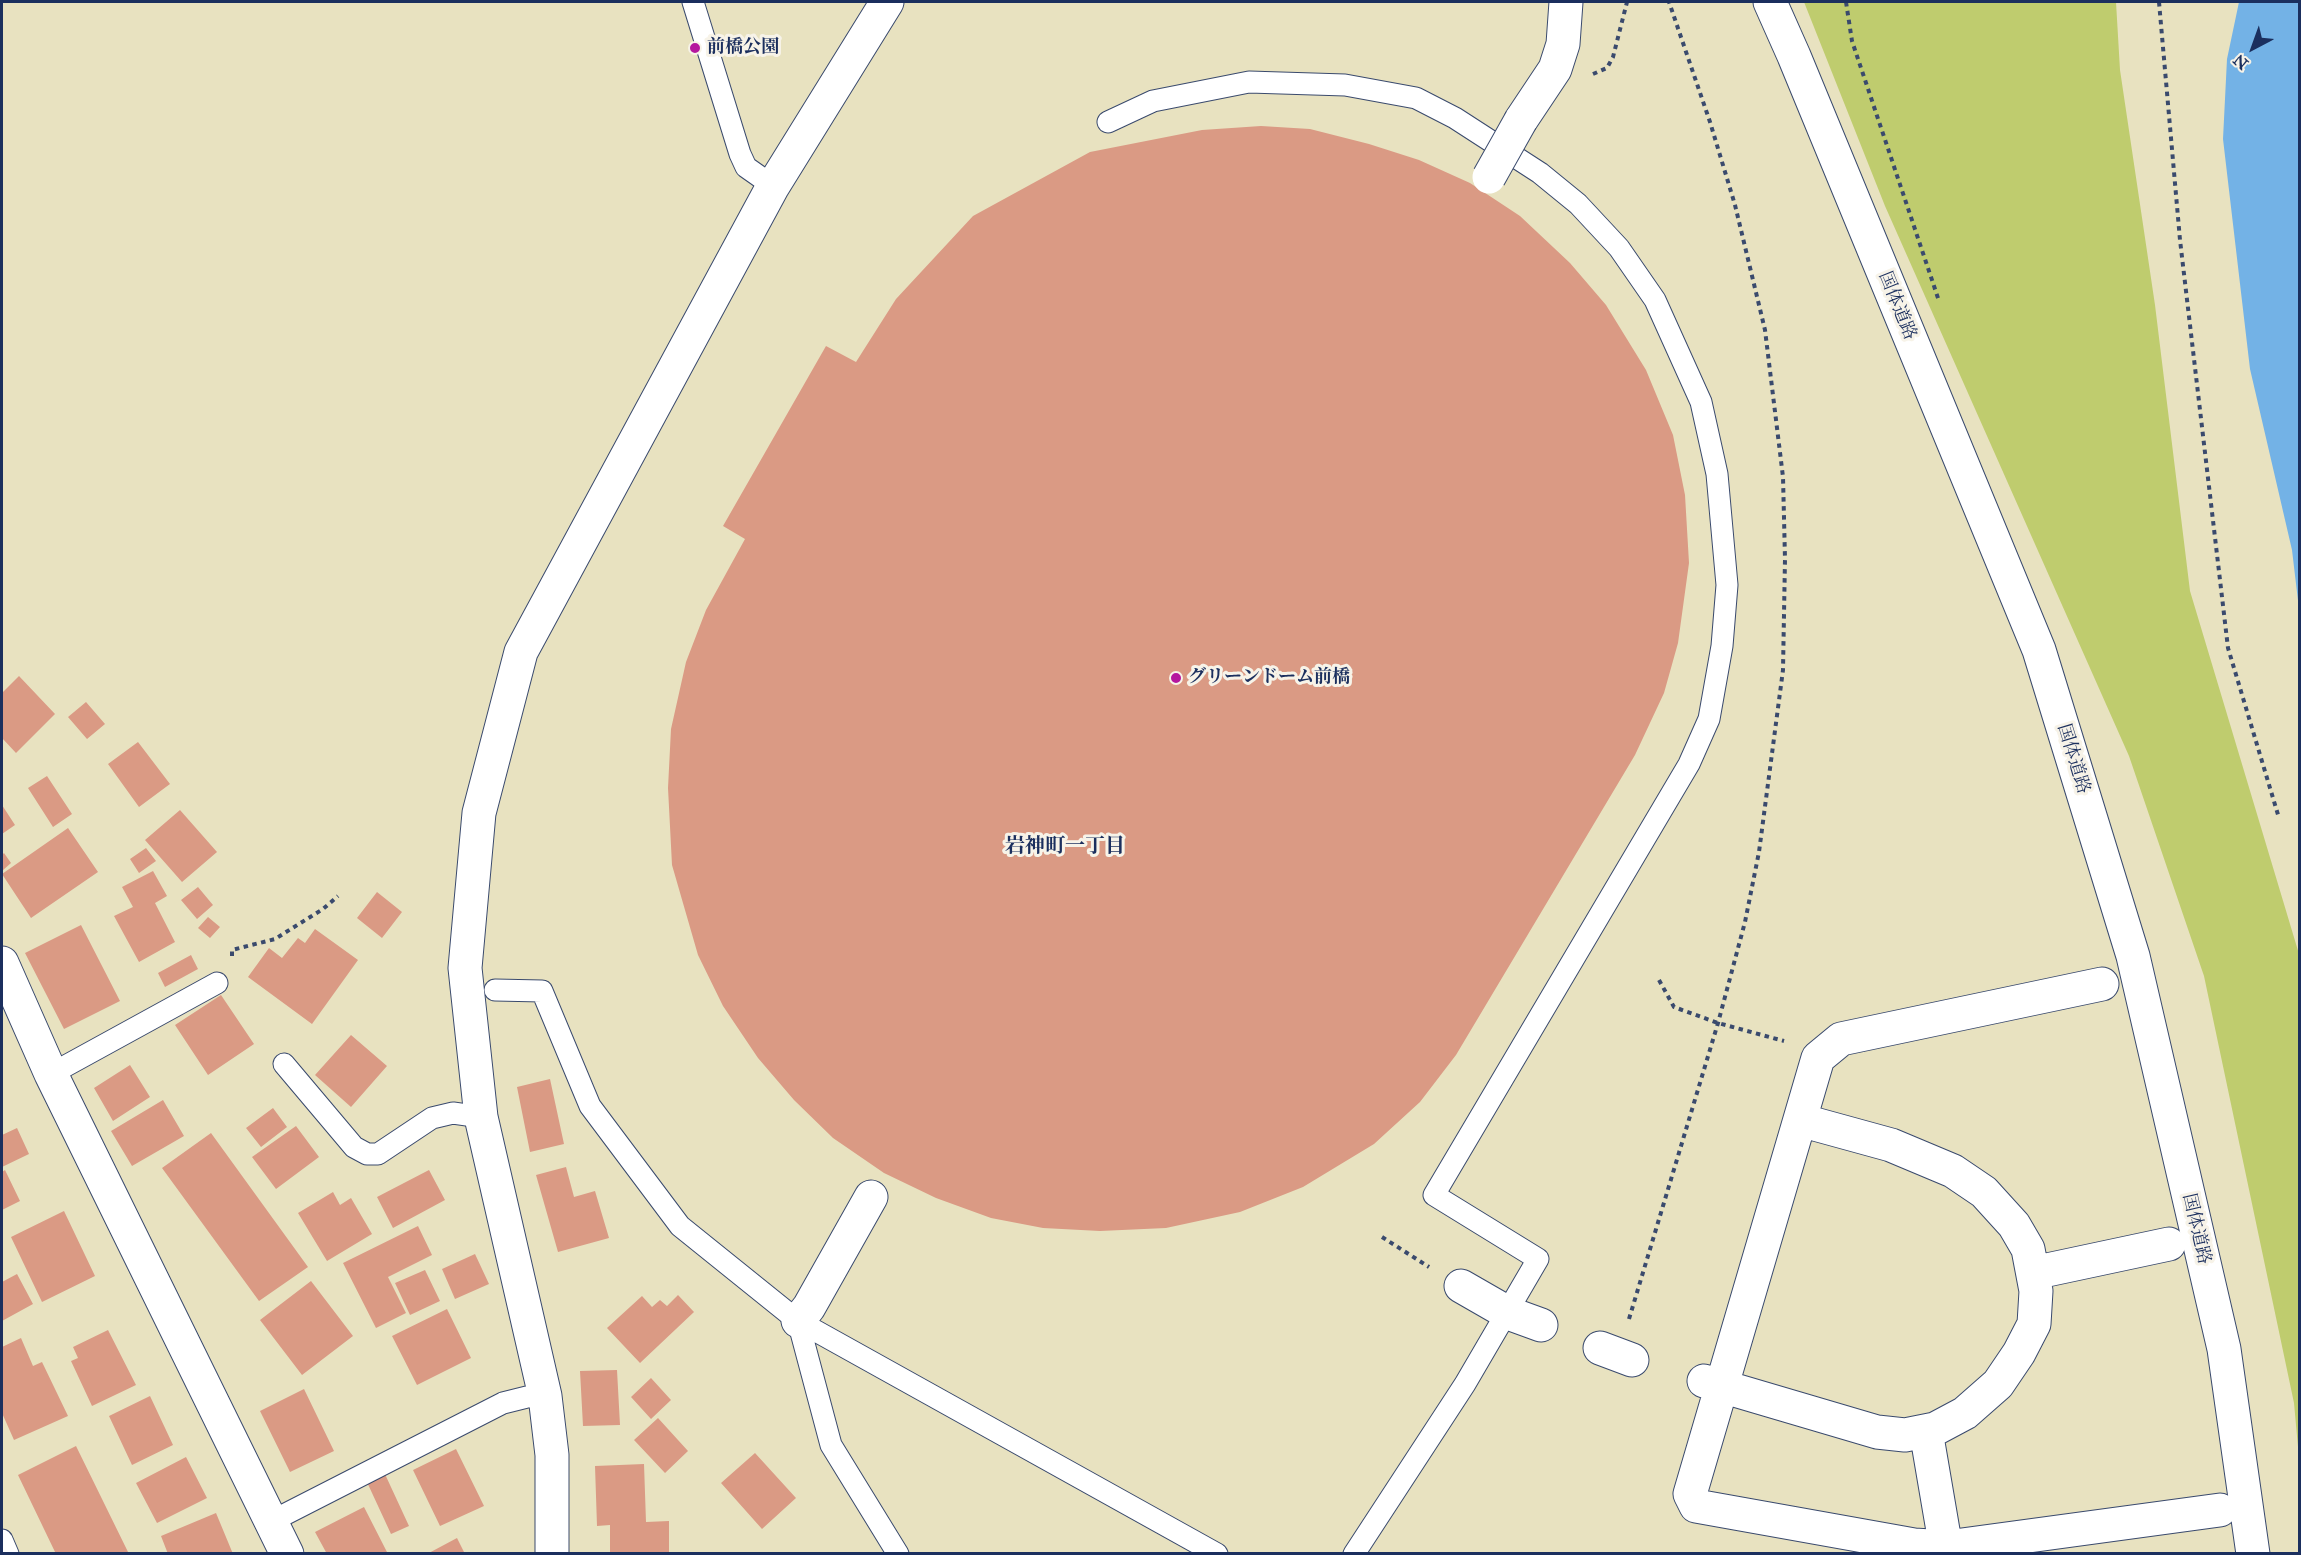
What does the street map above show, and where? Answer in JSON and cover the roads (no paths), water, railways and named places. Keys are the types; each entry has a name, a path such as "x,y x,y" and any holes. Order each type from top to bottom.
{"street":[{"path":"552,1554 552,1455 545,1396 481,1117 465,968 479,813 521,652 772,186 887,2"},
{"path":"1489,177 1521,120 1555,69 1563,44 1566,2"},
{"name":"国体道路","path":"1770,2 2043,661 2133,956 2224,1349 2253,1554"},
{"path":"2,963 51,1074 273,1521 287,1554"},
{"path":"2102,984 1841,1039 1818,1058 1800,1120 1713,1383 1690,1494 1696,1506 1947,1550 2220,1510"},
{"path":"1713,1383 1877,1432 1905,1436 1935,1429 1965,1413 1998,1384 2034,1324 2036,1291 2028,1249 2014,1225 1984,1192 1953,1171 1891,1146 1800,1120"},
{"path":"803,1314 871,1197"},
{"path":"2032,1273 2169,1244"},
{"path":"1461,1286 1508,1313 1541,1325"},
{"path":"1600,1348 1632,1360"},
{"path":"1926,1431 1947,1550"}],"lane":[{"path":"693,2 740,154 746,167 772,186"},
{"path":"1108,122 1154,101 1250,82 1345,85 1416,98 1455,118 1540,173 1578,204 1619,248 1655,300 1701,402 1717,474 1727,585 1722,646 1709,719 1689,764 1434,1195 1538,1259 1465,1384 1354,1554"},
{"path":"51,1074 217,983"},
{"path":"495,990 542,990 590,1106 680,1226 803,1314 1216,1554"},
{"path":"284,1064 354,1147 367,1154 378,1154 432,1118 453,1113 481,1117"},
{"path":"803,1314 831,1445 898,1554"},
{"path":"273,1521 503,1403 527,1397 545,1396"},
{"path":"2,1540 8,1554"}],"water":[{"path":"2239,2 2299,2 2299,609 2292,550 2250,369 2223,139 2227,59"}],"place":[{"name":"前橋公園","path":"695,48"},
{"name":"グリーンドーム前橋","path":"1176,678"}],"district":[{"name":"岩神町一丁目","path":"1065,847"}]}
